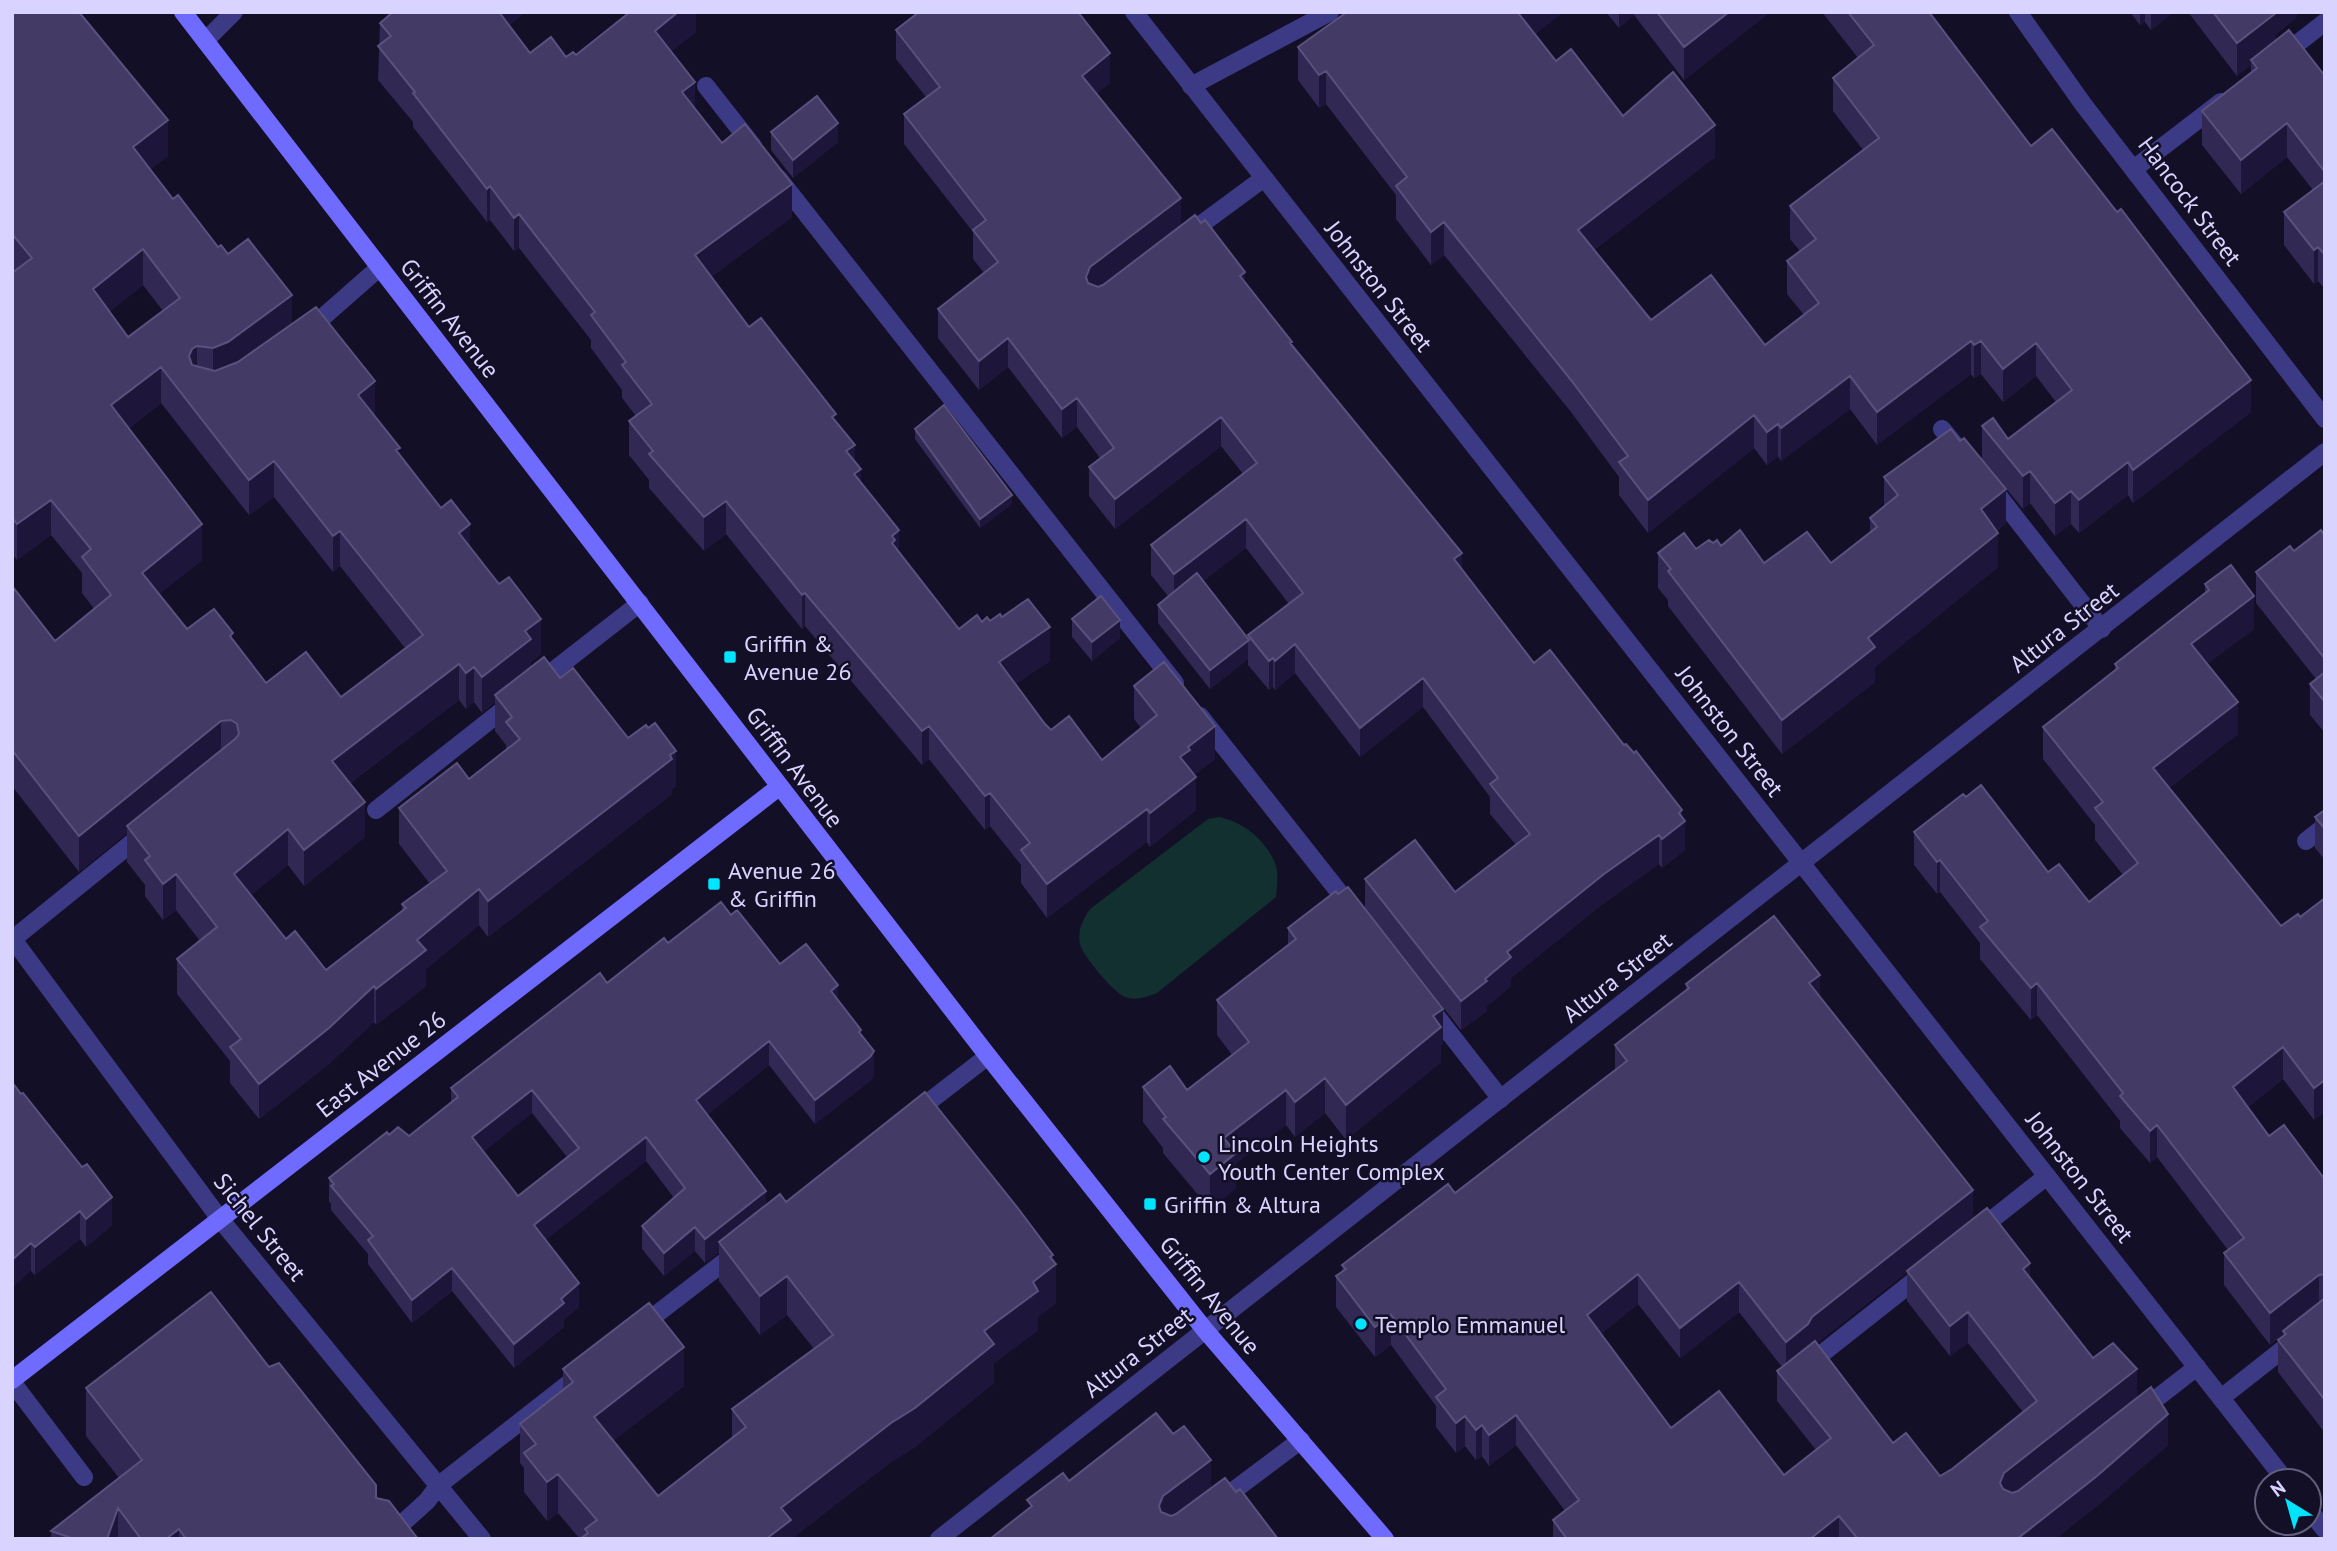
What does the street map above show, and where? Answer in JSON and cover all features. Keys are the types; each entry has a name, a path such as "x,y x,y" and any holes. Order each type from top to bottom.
{"street":[{"name":"Griffin Avenue","path":"183,12 988,1056 1205,1330 1385,1539"},
{"path":"205,41 234,12"},
{"name":"Johnston Street","path":"1134,12 2275,1467"},
{"path":"1191,86 1330,12"},
{"name":"Hancock Street","path":"2018,12 2083,104 2135,168 2325,419"},
{"path":"2262,71 2325,22"},
{"path":"706,86 1368,930"},
{"path":"2135,168 2241,87"},
{"path":"1178,242 1264,178"},
{"path":"292,343 380,268"},
{"path":"1942,429 2102,629"},
{"name":"Altura Street","path":"939,1539 2325,452"},
{"path":"376,810 640,603"},
{"name":"East Avenue 26","path":"12,1381 779,788"},
{"path":"13,938 156,823"},
{"path":"2306,841 2325,826"},
{"name":"Sichel Street","path":"13,938 220,1219 482,1539"},
{"path":"1420,996 1500,1099"},
{"path":"900,1124 988,1056"},
{"path":"1957,1247 2047,1176"},
{"path":"626,1339 746,1244"},
{"path":"1819,1356 1936,1264"},
{"path":"2221,1398 2325,1316"},
{"path":"385,1539 427,1501 439,1485 593,1364"},
{"path":"2129,1421 2197,1367"},
{"path":"12,1381 84,1477"},
{"path":"1202,1514 1301,1440"}],"green space":[{"path":"1219,817 1245,827 1271,854 1276,867 1276,897 1157,993 1137,999 1125,997 1106,981 1082,949 1079,934 1085,917 1090,909 1208,819"}],"building":[{"path":"12,12 79,12 168,120 133,147 173,199 178,195 218,247 221,245 228,254 248,239 292,295 228,342 213,348 197,346 192,349 189,356 192,365 215,371 238,362 316,307 375,381 358,395 400,448 396,450 441,508 451,500 470,524 459,533 499,584 509,577 541,619 525,631 531,639 482,677 474,667 466,673 459,664 332,761 365,802 304,850 288,829 234,874 286,939 295,931 326,970 406,908 402,904 447,871 399,808 457,763 469,779 520,739 506,722 512,717 495,695 544,657 560,678 573,668 628,738 646,725 648,728 655,723 676,751 670,755 672,759 488,901 479,889 417,940 426,950 376,989 374,986 329,1028 259,1084 230,1047 241,1039 177,959 217,927 176,874 163,884 145,860 150,856 127,826 235,739 239,734 237,724 231,720 221,721 79,836 12,750 12,586 55,641 111,595 82,557 91,549 51,500 17,524 12,518 12,273 32,258 12,234","holes":["143,249 180,298 128,337 93,289","161,367 249,480 274,461 333,536 340,531 423,635 341,697 306,652 266,683 230,636 233,633 214,609 187,629 142,573 202,524 111,405"]},
{"path":"393,12 499,12 530,53 551,37 566,57 573,52 576,55 630,12 678,12 655,31 695,82 682,92 722,143 745,124 792,184 695,255 749,327 761,318 836,414 832,417 855,445 846,451 861,469 854,474 899,530 892,536 895,540 892,543 959,629 977,615 982,622 987,617 990,621 1000,614 1002,617 1028,599 1050,627 999,662 1045,724 1051,730 1069,716 1102,760 1157,715 1134,686 1164,662 1215,726 1188,747 1190,750 1180,757 1196,777 1150,813 1147,809 1047,884 1021,850 1030,843 990,793 985,796 929,726 922,731 805,593 802,595 726,501 704,517 649,454 653,451 629,421 652,404 622,365 626,362 591,315 595,312 519,214 514,218 490,186 487,189 378,46 391,36 380,23"},
{"path":"919,12 1078,12 1110,53 1082,76 1181,198 1090,267 1086,277 1088,283 1098,287 1103,285 1195,215 1201,223 1205,220 1245,272 1240,276 1292,342 1290,343 1462,553 1454,559 1534,663 1550,650 1624,745 1634,753 1636,751 1682,810 1679,813 1685,821 1662,839 1659,835 1604,874 1507,952 1511,957 1485,979 1487,981 1461,1001 1365,879 1415,840 1455,892 1530,834 1490,784 1498,778 1423,678 1360,728 1295,644 1275,661 1273,658 1269,661 1248,635 1303,593 1246,519 1174,574 1151,545 1257,463 1221,417 1115,499 1089,467 1114,448 1077,398 1062,409 1008,338 979,361 938,309 998,262 973,230 986,220 904,114 940,87 896,30"},
{"path":"1347,12 1522,12 1519,14 1556,61 1571,49 1623,116 1673,72 1715,125 1578,230 1651,320 1711,275 1765,345 1819,303 1787,261 1816,239 1790,206 1879,138 1833,78 1874,45 1848,12 1929,12 2031,146 2052,129 2117,212 2121,209 2251,380 2133,470 2128,462 2079,500 2071,491 2055,503 2030,471 2023,476 1982,426 1993,418 2008,439 2072,390 2036,343 2003,369 1981,341 1974,345 1971,341 1877,412 1850,376 1781,428 1778,424 1767,432 1754,415 1648,500 1619,462 1628,456 1571,380 1444,222 1431,232 1396,186 1407,177 1326,71 1319,75 1298,47"},
{"path":"1657,12 1729,12 1684,47"},
{"path":"2213,12 2275,12 2276,13 2237,43"},
{"path":"2289,30 2325,76 2325,172 2287,123 2241,160 2202,111 2257,68 2251,60"},
{"path":"817,96 838,123 793,160 771,132"},
{"path":"2325,181 2325,255 2318,247 2314,250 2284,212"},
{"path":"944,405 1012,495 980,519 915,429"},
{"path":"1951,429 1960,441 1964,438 2006,489 1981,509 1998,533 1868,638 1875,647 1782,720 1668,571 1671,569 1658,553 1684,533 1696,549 1709,540 1713,543 1717,540 1721,546 1740,530 1764,563 1807,532 1831,563 1877,527 1870,518 1898,495 1884,477"},
{"path":"2321,530 2323,533 2325,531 2325,659 2256,572 2290,546 2294,551"},
{"path":"2231,565 2254,596 2191,644 2238,702 2153,768 2281,926 2298,914 2300,917 2325,898 2325,1080 2314,1088 2283,1047 2233,1087 2269,1136 2284,1125 2323,1177 2325,1175 2325,1274 2319,1275 2270,1313 2224,1253 2244,1238 2157,1125 2150,1131 2120,1096 2123,1093 2037,983 2031,988 1980,927 1988,921 1914,832 1963,794 1966,797 1981,785 2048,872 2059,864 2089,902 2138,863 2095,808 2103,802 2043,727 2118,668 2115,664 2209,590 2205,584"},
{"path":"1197,573 1249,640 1210,670 1158,605"},
{"path":"1101,596 1120,620 1092,642 1072,619"},
{"path":"2325,672 2325,702 2310,684"},
{"path":"2325,810 2325,829 2315,817"},
{"path":"1348,887 1443,1009 1433,1016 1441,1027 1346,1105 1325,1078 1295,1102 1286,1090 1224,1138 1236,1153 1210,1174 1163,1119 1166,1117 1143,1087 1170,1066 1187,1090 1249,1042 1217,1000 1296,939 1288,928 1336,891 1338,894"},
{"path":"721,902 731,915 737,910 780,964 806,944 838,985 831,991 874,1051 815,1100 769,1041 696,1100 766,1191 705,1239 695,1227 664,1253 642,1226 685,1188 646,1137 534,1225 579,1283 561,1299 564,1303 514,1344 452,1268 412,1300 368,1240 373,1236 331,1186 334,1184 329,1178 387,1132 389,1135 398,1127 409,1136 458,1097 451,1088 600,973 607,983 664,938 668,943","holes":["532,1090 579,1148 518,1196 472,1137"]},
{"path":"1774,916 1820,975 1809,983 1973,1190 1812,1317 1808,1324 1786,1342 1739,1282 1680,1328 1638,1274 1587,1315 1671,1428 1719,1391 1784,1475 1831,1438 1777,1371 1815,1341 1893,1443 1906,1433 1940,1476 2037,1401 1968,1312 1950,1326 1907,1271 1987,1208 2030,1263 2023,1269 2093,1358 2113,1343 2137,1369 2004,1473 2000,1483 2003,1489 2012,1493 2018,1491 2151,1387 2168,1414 2097,1476 2017,1539 1858,1539 1839,1516 1810,1539 1567,1539 1553,1520 1579,1500 1516,1415 1489,1435 1482,1425 1476,1430 1465,1416 1456,1423 1436,1397 1446,1389 1391,1315 1375,1327 1336,1276 1346,1269 1342,1265 1448,1184 1455,1193 1627,1061 1615,1045 1689,988 1686,984"},
{"path":"12,1082 82,1167 87,1164 112,1197 86,1219 80,1211 35,1247 31,1243 12,1260"},
{"path":"925,1092 1053,1255 1050,1257 1056,1264 1033,1282 1038,1291 984,1331 994,1344 915,1408 891,1423 781,1508 791,1520 766,1539 580,1539 588,1533 585,1529 597,1520 558,1474 547,1482 524,1453 536,1444 520,1424 573,1382 563,1369 649,1303 684,1347 594,1417 658,1496 746,1427 732,1409 833,1335 787,1276 760,1296 719,1242 780,1194 786,1202"},
{"path":"211,1292 269,1367 279,1363 376,1485 376,1498 389,1501 418,1539 186,1539 179,1529 166,1539 141,1539 118,1508 107,1539 74,1539 51,1531 142,1460 86,1388"},
{"path":"2325,1298 2325,1400 2278,1340 2286,1334 2283,1331"},
{"path":"1156,1413 1173,1434 1184,1426 1211,1460 1163,1496 1159,1506 1161,1512 1171,1516 1176,1514 1225,1478 1236,1492 1240,1489 1278,1539 990,1539 1032,1506 1027,1500 1063,1473 1069,1481"}],"place":[{"name":"Griffin & Avenue 26","path":"730,657"},
{"name":"Avenue 26 & Griffin","path":"714,884"},
{"name":"Lincoln Heights Youth Center Complex","path":"1204,1157"},
{"name":"Griffin & Altura","path":"1150,1204"},
{"name":"Templo Emmanuel","path":"1361,1324"}]}
